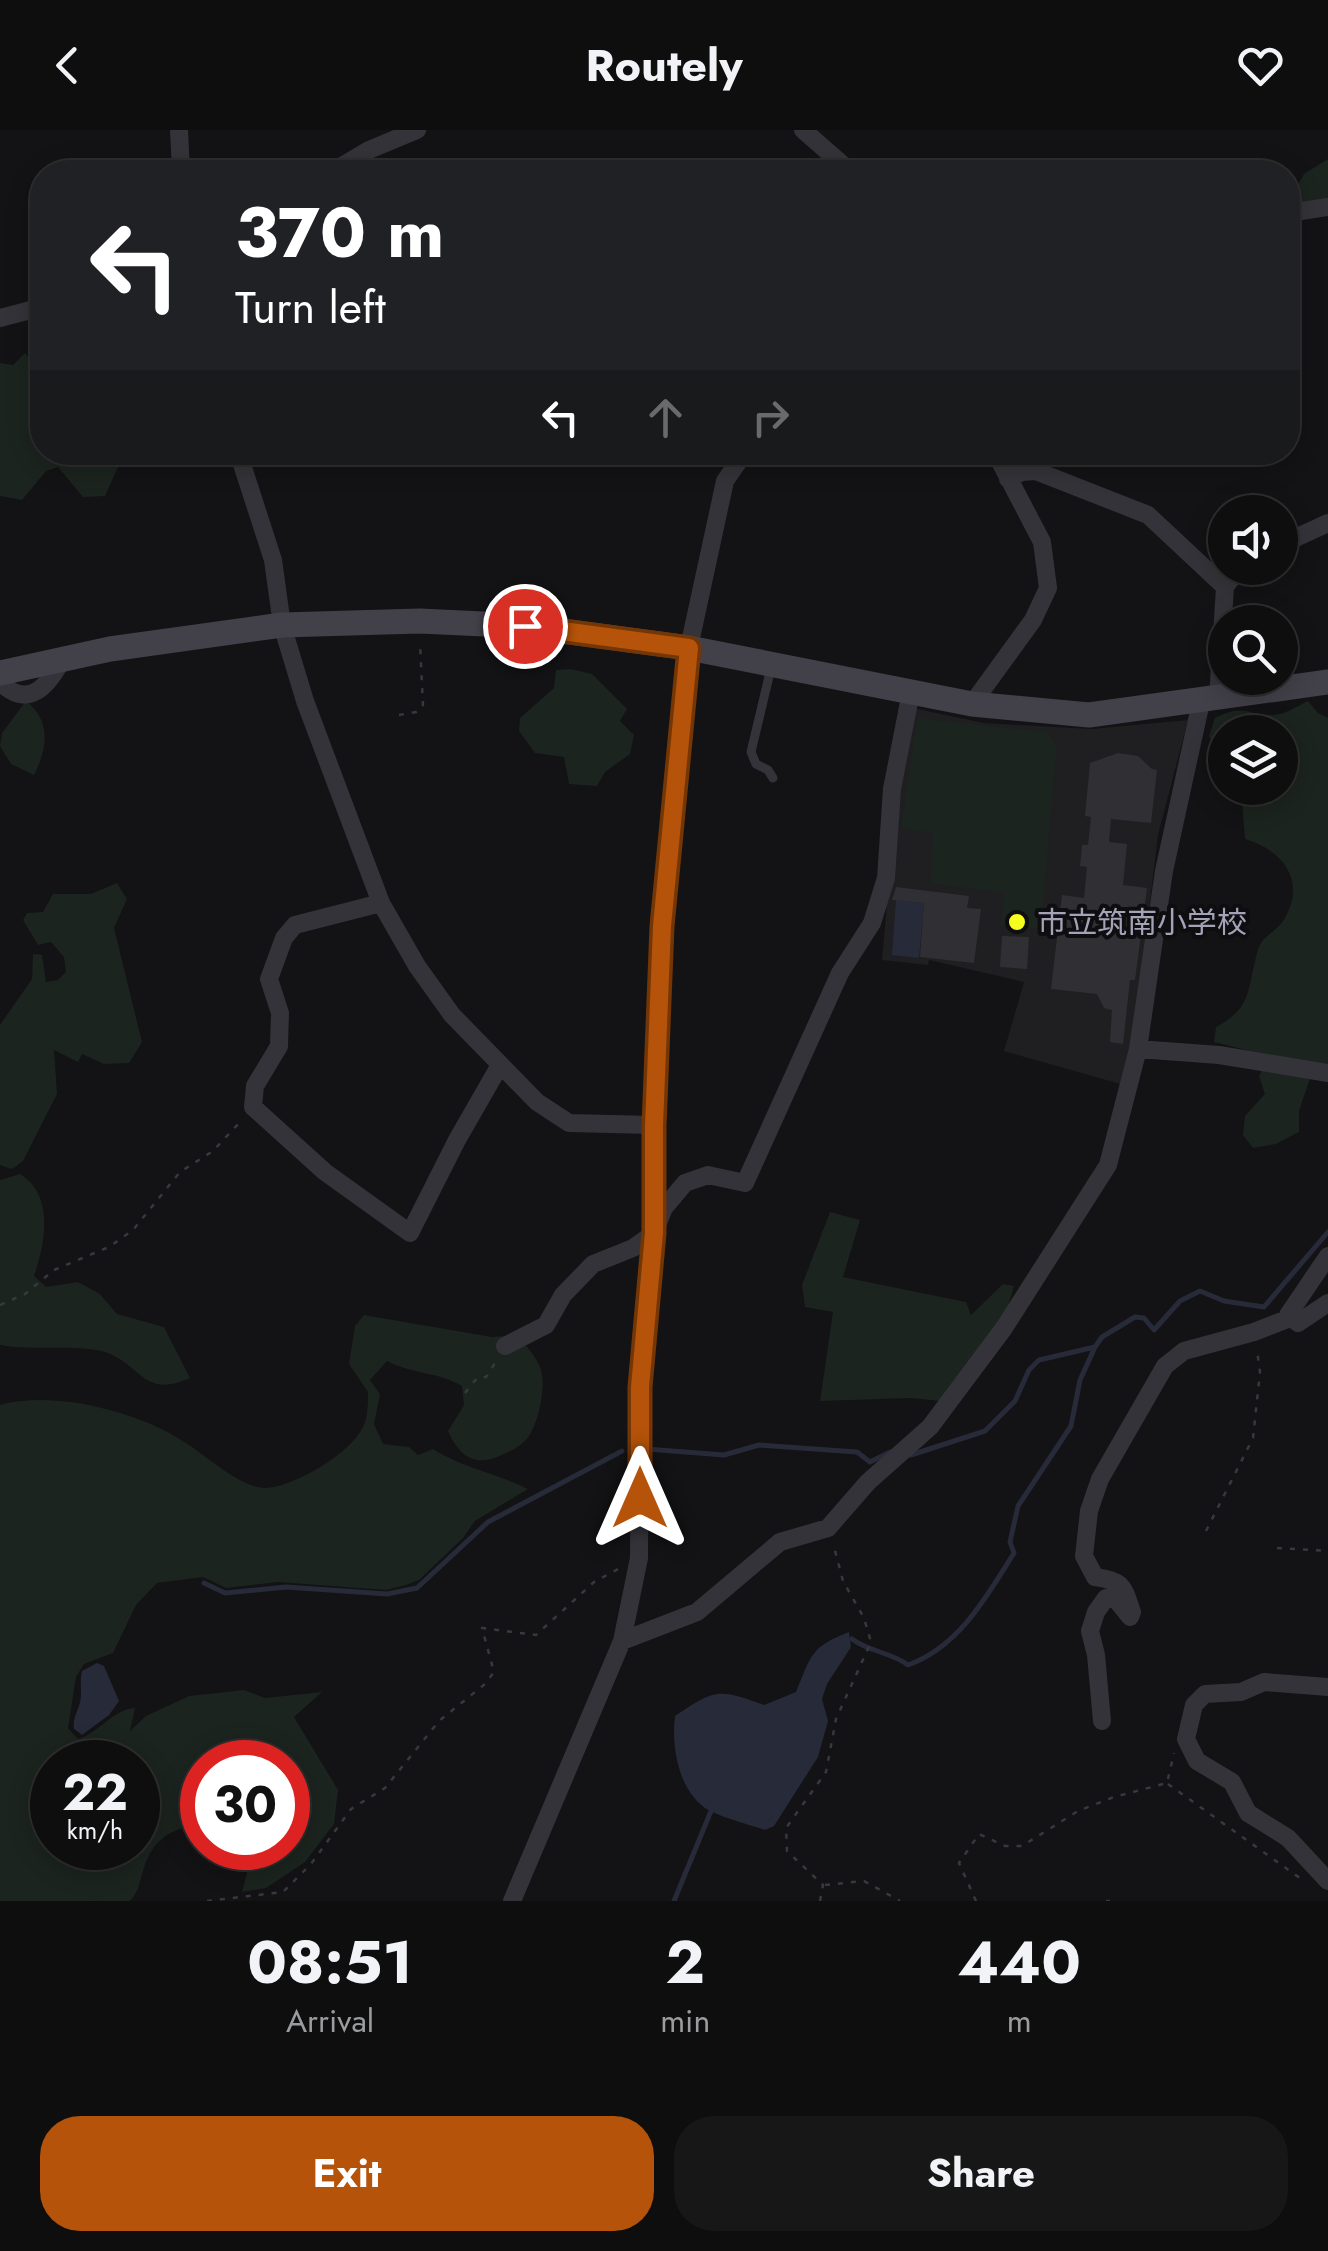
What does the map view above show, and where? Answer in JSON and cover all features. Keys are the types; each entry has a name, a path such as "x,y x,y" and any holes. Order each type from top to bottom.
{"street":[{"path":"179,130 180,160"},
{"path":"352,160 417,130"},
{"path":"803,130 837,160"},
{"path":"1300,211 1328,207"},
{"path":"0,318 30,310"},
{"path":"242,465 273,560 282,625 305,701 382,903 417,966 452,1016 537,1102 569,1123 654,1126"},
{"path":"512,1901 622,1641 640,1558 640,1387 654,1233 662,926 689,648 725,481 737,465"},
{"path":"972,704 1033,620 1048,588 1042,542 1001,465"},
{"path":"622,1641 697,1612 780,1542 828,1528 868,1482 930,1427 1004,1328 1108,1165 1138,1049 1164,871 1209,700 1225,587 1148,515 1036,471 1022,472 1008,480"},
{"path":"1298,537 1328,523"},
{"path":"5,684 62,660 110,649 282,625 420,621 525,626 689,648 972,704 1088,716 1328,682"},
{"path":"505,1346 546,1326 563,1296 593,1264 634,1248 654,1233 664,1208 684,1184 708,1175 746,1183 840,973 872,924 886,878 892,789 911,692"},
{"path":"382,903 295,925 284,938 268,979 280,1013 279,1046 255,1086 254,1107 324,1172 410,1233 500,1065"},
{"path":"1138,1049 1219,1056 1328,1074"},
{"path":"1328,1256 1288,1315 1298,1323 1328,1303"},
{"path":"1102,1722 1090,1632 1096,1612 1106,1598 1114,1598 1130,1617 1132,1612 1122,1586 1114,1579 1095,1577 1084,1556 1089,1511 1100,1478 1165,1366 1184,1351 1290,1318"},
{"path":"1326,1879 1288,1838 1248,1813 1232,1782 1197,1761 1186,1739 1194,1705 1205,1694 1241,1692 1264,1682 1328,1687"}],"lane":[{"path":"772,664 751,752 756,764 768,770 772,778"}],"path":[{"path":"399,715 416,712 422,705 419,631"},
{"path":"0,1305 25,1294 54,1270 110,1247 133,1230 180,1172 213,1150 254,1107"},
{"path":"1206,1532 1253,1438 1260,1372 1254,1332"},
{"path":"465,1393 476,1378 486,1378 505,1346"},
{"path":"823,1886 787,1851 786,1828 826,1772 836,1719 870,1642 864,1618 844,1581 828,1528"},
{"path":"1277,1548 1328,1551"},
{"path":"207,1901 283,1892 311,1864 351,1810 385,1788 440,1721 494,1672 482,1628 536,1636 594,1582 640,1558"},
{"path":"1167,1783 1171,1756 1186,1739"},
{"path":"1167,1783 1304,1882 1326,1879"},
{"path":"976,1901 959,1862 979,1834 1005,1846 1022,1846 1078,1812 1114,1797 1167,1783"},
{"path":"823,1886 864,1881 900,1901"},
{"path":"820,1901 823,1886"}],"shaded area":[{"path":"1328,159 1328,206 1300,202 1300,181"},
{"path":"25,353 30,359 30,465 119,465 105,496 83,497 58,467 46,471 22,500 0,496 0,363 13,365"},
{"path":"556,670 592,674 627,709 620,721 634,735 630,754 605,772 597,786 569,784 564,757 535,753 519,731 520,718 554,688"},
{"path":"26,701 40,717 45,735 34,775 11,764 0,746 2,733"},
{"path":"1308,701 1328,718 1328,1069 1314,1066 1299,1111 1299,1132 1276,1144 1253,1148 1243,1135 1245,1116 1265,1094 1259,1076 1270,1056 1214,1042 1216,1027 1234,1015 1244,1002 1260,945 1281,924 1290,907 1293,893 1288,870 1270,851 1245,839 1242,805 1298,805 1298,715 1275,715"},
{"name":"市立筑南小学校","path":"913,708 984,723 1091,729 1188,720 1158,835 1124,1085 1004,1051 1024,982 929,960 928,965 882,960 892,845"},
{"path":"1238,711 1275,715 1222,715"},
{"path":"917,718 1046,732 1057,746 1041,929 1000,925 1004,893 930,883 933,833 901,828"},
{"path":"117,883 127,899 114,928 142,1042 129,1063 104,1064 82,1054 78,1062 54,1050 57,1094 23,1161 12,1169 0,1165 0,1025 32,979 33,954 42,955 46,982 58,980 66,972 64,957 51,942 38,945 23,920 27,913 43,912 53,894 91,894"},
{"path":"20,1174 31,1183 43,1207 44,1236 34,1276 46,1287 78,1282 100,1294 117,1314 164,1327 190,1378 162,1385 105,1352 0,1345 0,1180"},
{"path":"830,1212 860,1220 843,1277 966,1302 971,1315 1003,1284 1014,1286 993,1332 940,1401 820,1401 833,1312 805,1307 802,1285"},
{"path":"364,1315 492,1337 516,1335 540,1367 541,1402 527,1439 494,1458 470,1458 448,1431 464,1405 462,1386 387,1361 370,1380 380,1394 374,1424 383,1444 409,1447 418,1455 433,1449 528,1489 475,1521 419,1580 406,1585 386,1590 278,1582 226,1588 203,1577 157,1583 136,1605 113,1653 84,1664 76,1677 68,1728 78,1739 120,1712 135,1708 130,1731 146,1716 189,1696 244,1690 265,1698 322,1692 294,1717 308,1740 180,1740 180,1829 160,1841 160,1740 30,1740 30,1870 144,1870 130,1901 0,1901 0,1405 22,1401 73,1402 126,1415 173,1435 227,1472 265,1488 292,1481 323,1465 359,1433 365,1422 368,1392 349,1364 355,1326"},
{"path":"310,1744 338,1790 334,1824 310,1855"},
{"path":"248,1870 293,1870 266,1888 242,1892"}],"water":[{"path":"896,900 924,903 919,958 892,955"},
{"path":"849,1632 851,1647 822,1699 828,1721 818,1757 774,1826 765,1830 717,1814 699,1803 679,1769 675,1716 699,1700 718,1694 764,1705 796,1692 819,1648"},
{"path":"97,1663 104,1666 119,1701 109,1715 82,1735 74,1725 82,1671"}],"building":[{"path":"1118,753 1138,756 1157,770 1151,823 1111,819 1109,842 1127,844 1123,885 1147,888 1123,1044 1110,1042 1112,1010 1104,1008 1097,994 1051,989 1062,895 1084,898 1087,867 1080,866 1082,845 1088,845 1091,817 1085,816 1090,763"},
{"path":"896,887 969,896 967,908 981,909 974,963 920,957 924,903 892,900"},
{"path":"1002,936 1029,937 1027,969 1000,967"}],"waterway":[{"path":"852,1639 908,1665 942,1646 970,1618 1014,1553 1010,1542 1018,1506 1071,1426 1080,1380 1102,1337 1135,1317 1144,1318 1154,1330 1180,1301 1200,1291 1224,1301 1264,1307 1328,1232"},
{"path":"911,1455 985,1431 1015,1401 1029,1370 1039,1360 1095,1347"},
{"path":"646,1449 724,1455 759,1445 857,1452 870,1462 890,1452"},
{"path":"204,1583 225,1593 286,1587 387,1594 417,1588 488,1522 622,1451"},
{"path":"674,1901 711,1811"}],"place":[{"name":"市立筑南小学校","path":"1017,922"}],"route":[{"path":"525,626 689,648 662,926 654,1233 640,1387 640,1498"}]}
